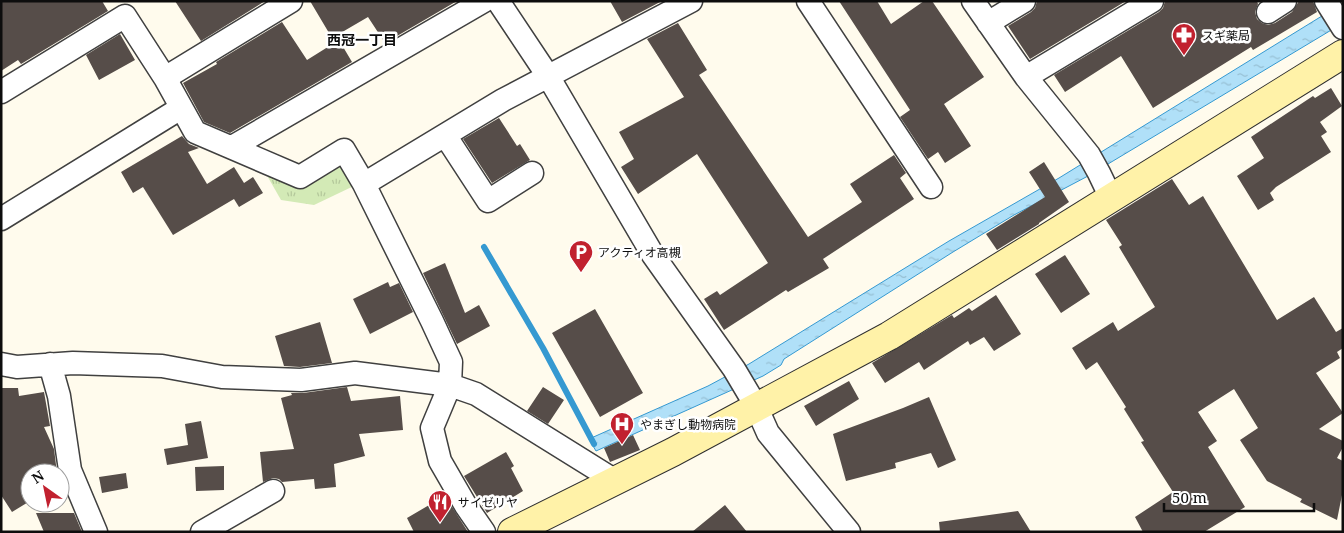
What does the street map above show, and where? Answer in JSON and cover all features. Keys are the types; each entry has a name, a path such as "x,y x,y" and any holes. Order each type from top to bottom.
{"street":[{"path":"165,78 291,1"},
{"path":"232,147 484,1"},
{"path":"498,1 548,76 653,255 734,369 752,399 768,433 848,532"},
{"path":"364,184 503,100 691,1"},
{"path":"808,1 931,187"},
{"path":"973,1 1026,77 1094,164 1111,198"},
{"path":"988,23 1024,1"},
{"path":"1026,77 1152,1"},
{"path":"1328,4 1342,27"},
{"path":"123,10 165,78 194,132 300,177 344,150 364,184 428,312 450,362 450,385 432,428 440,461 466,506 484,532"},
{"path":"1,92 126,16 123,10"},
{"path":"512,532 673,452 752,399 889,336 1343,54"},
{"path":"1,219 181,108"},
{"path":"445,136 488,201 532,173"},
{"path":"1,364 17,367 73,362 162,366 222,377 301,380 355,373 450,385 476,394 614,480"},
{"path":"50,364 59,396 70,470 96,532"},
{"path":"202,532 273,491"}],"green space":[{"path":"343,158 358,184 314,205 281,200 265,172"}],"water":[{"path":"1343,3 1343,23 1088,176 1014,215 953,252 784,359 781,365 763,376 596,451 589,439 708,386 749,364 949,241 1059,178"}],"building":[{"path":"1,1 102,1 108,11 21,64 18,60 1,71"},
{"path":"175,1 265,1 201,41"},
{"path":"310,1 457,1 385,43 368,17 332,38"},
{"path":"610,1 662,1 622,22"},
{"path":"839,1 877,1 891,24 924,1 932,1 984,77 944,104 971,146 945,163 938,152 928,159 900,117 910,110"},
{"path":"1037,1 1126,1 1030,59 1008,26 1031,12 1035,8"},
{"path":"1165,1 1257,1 1258,4 1255,12 1257,19 1268,25 1275,23 1292,12 1299,1 1313,1 1317,12 1253,50 1251,47 1153,108 1121,56 1065,92 1054,75 1159,12 1163,8"},
{"path":"282,22 307,60 339,40 352,62 230,133 204,122 183,83 217,64 216,62"},
{"path":"678,23 707,70 699,75 808,237 862,202 850,184 894,155 906,173 900,178 914,199 823,259 829,268 788,292 786,290 724,330 704,299 717,291 720,295 768,263 697,154 638,194 621,167 634,159 619,132 684,97 647,39"},
{"path":"120,34 135,60 99,80 86,55"},
{"path":"1331,88 1342,106 1320,122 1327,132 1321,136 1331,152 1276,187 1270,193 1274,200 1258,210 1237,176 1264,158 1251,137 1313,96 1315,98"},
{"path":"499,118 517,146 520,144 530,160 492,183 463,139"},
{"path":"182,136 189,144 199,148 188,152 207,184 234,167 244,183 253,177 263,193 239,207 234,199 173,235 143,187 133,193 121,172"},
{"path":"1044,162 1069,202 1039,224 997,250 986,234 1045,197 1029,172"},
{"path":"1172,179 1189,205 1203,196 1277,320 1314,297 1336,332 1343,328 1343,348 1337,352 1340,358 1316,373 1343,413 1319,429 1343,441 1343,447 1337,458 1343,461 1343,490 1337,520 1300,502 1302,499 1267,481 1240,440 1258,428 1234,389 1198,412 1217,441 1208,447 1245,507 1204,532 1143,532 1135,517 1173,492 1141,442 1144,441 1124,409 1126,407 1097,362 1086,370 1072,348 1113,322 1118,331 1155,307 1119,247 1122,245 1106,220"},
{"path":"1065,255 1090,294 1061,313 1035,274"},
{"path":"445,263 465,313 479,305 490,326 457,344 423,273"},
{"path":"388,282 390,287 399,283 413,312 370,334 353,299"},
{"path":"996,295 1021,334 994,351 984,337 970,345 968,341 924,370 919,362 885,383 872,363 952,315 954,318 969,308 972,311"},
{"path":"595,309 643,393 600,417 552,333"},
{"path":"320,322 332,363 300,367 284,366 275,336"},
{"path":"849,381 859,399 816,426 804,406"},
{"path":"347,387 351,401 400,396 403,430 359,434 365,456 334,464 336,487 315,489 314,479 282,482 279,479 273,478 263,482 260,452 294,449 281,398 292,395 291,393"},
{"path":"543,387 564,400 548,424 527,411"},
{"path":"1,388 18,388 19,396 44,392 50,426 44,427 54,449 56,463 20,463 20,507 12,512 1,495"},
{"path":"929,397 956,460 938,468 931,453 895,463 896,468 846,481 833,434"},
{"path":"201,421 208,458 167,465 164,449 188,445 185,424"},
{"path":"633,435 640,450 610,462 604,448"},
{"path":"506,452 514,466 511,468 523,491 487,513 464,476"},
{"path":"224,466 224,490 196,491 195,467"},
{"path":"126,473 128,488 102,493 99,477"},
{"path":"442,491 468,532 414,532 407,518 436,501 433,496"},
{"path":"725,505 747,532 692,532"},
{"path":"1018,511 1031,532 940,532 939,522"},
{"path":"36,513 74,513 82,532 44,532"}],"waterway":[{"path":"484,247 543,348 594,444"}],"place":[{"name":"スギ薬局","path":"1184,56"},
{"name":"アクティオ高槻","path":"581,273"},
{"name":"やまぎし動物病院","path":"622,445"},
{"name":"サイゼリヤ","path":"440,523"}],"district":[{"name":"西冠一丁目","path":"362,39"}]}
